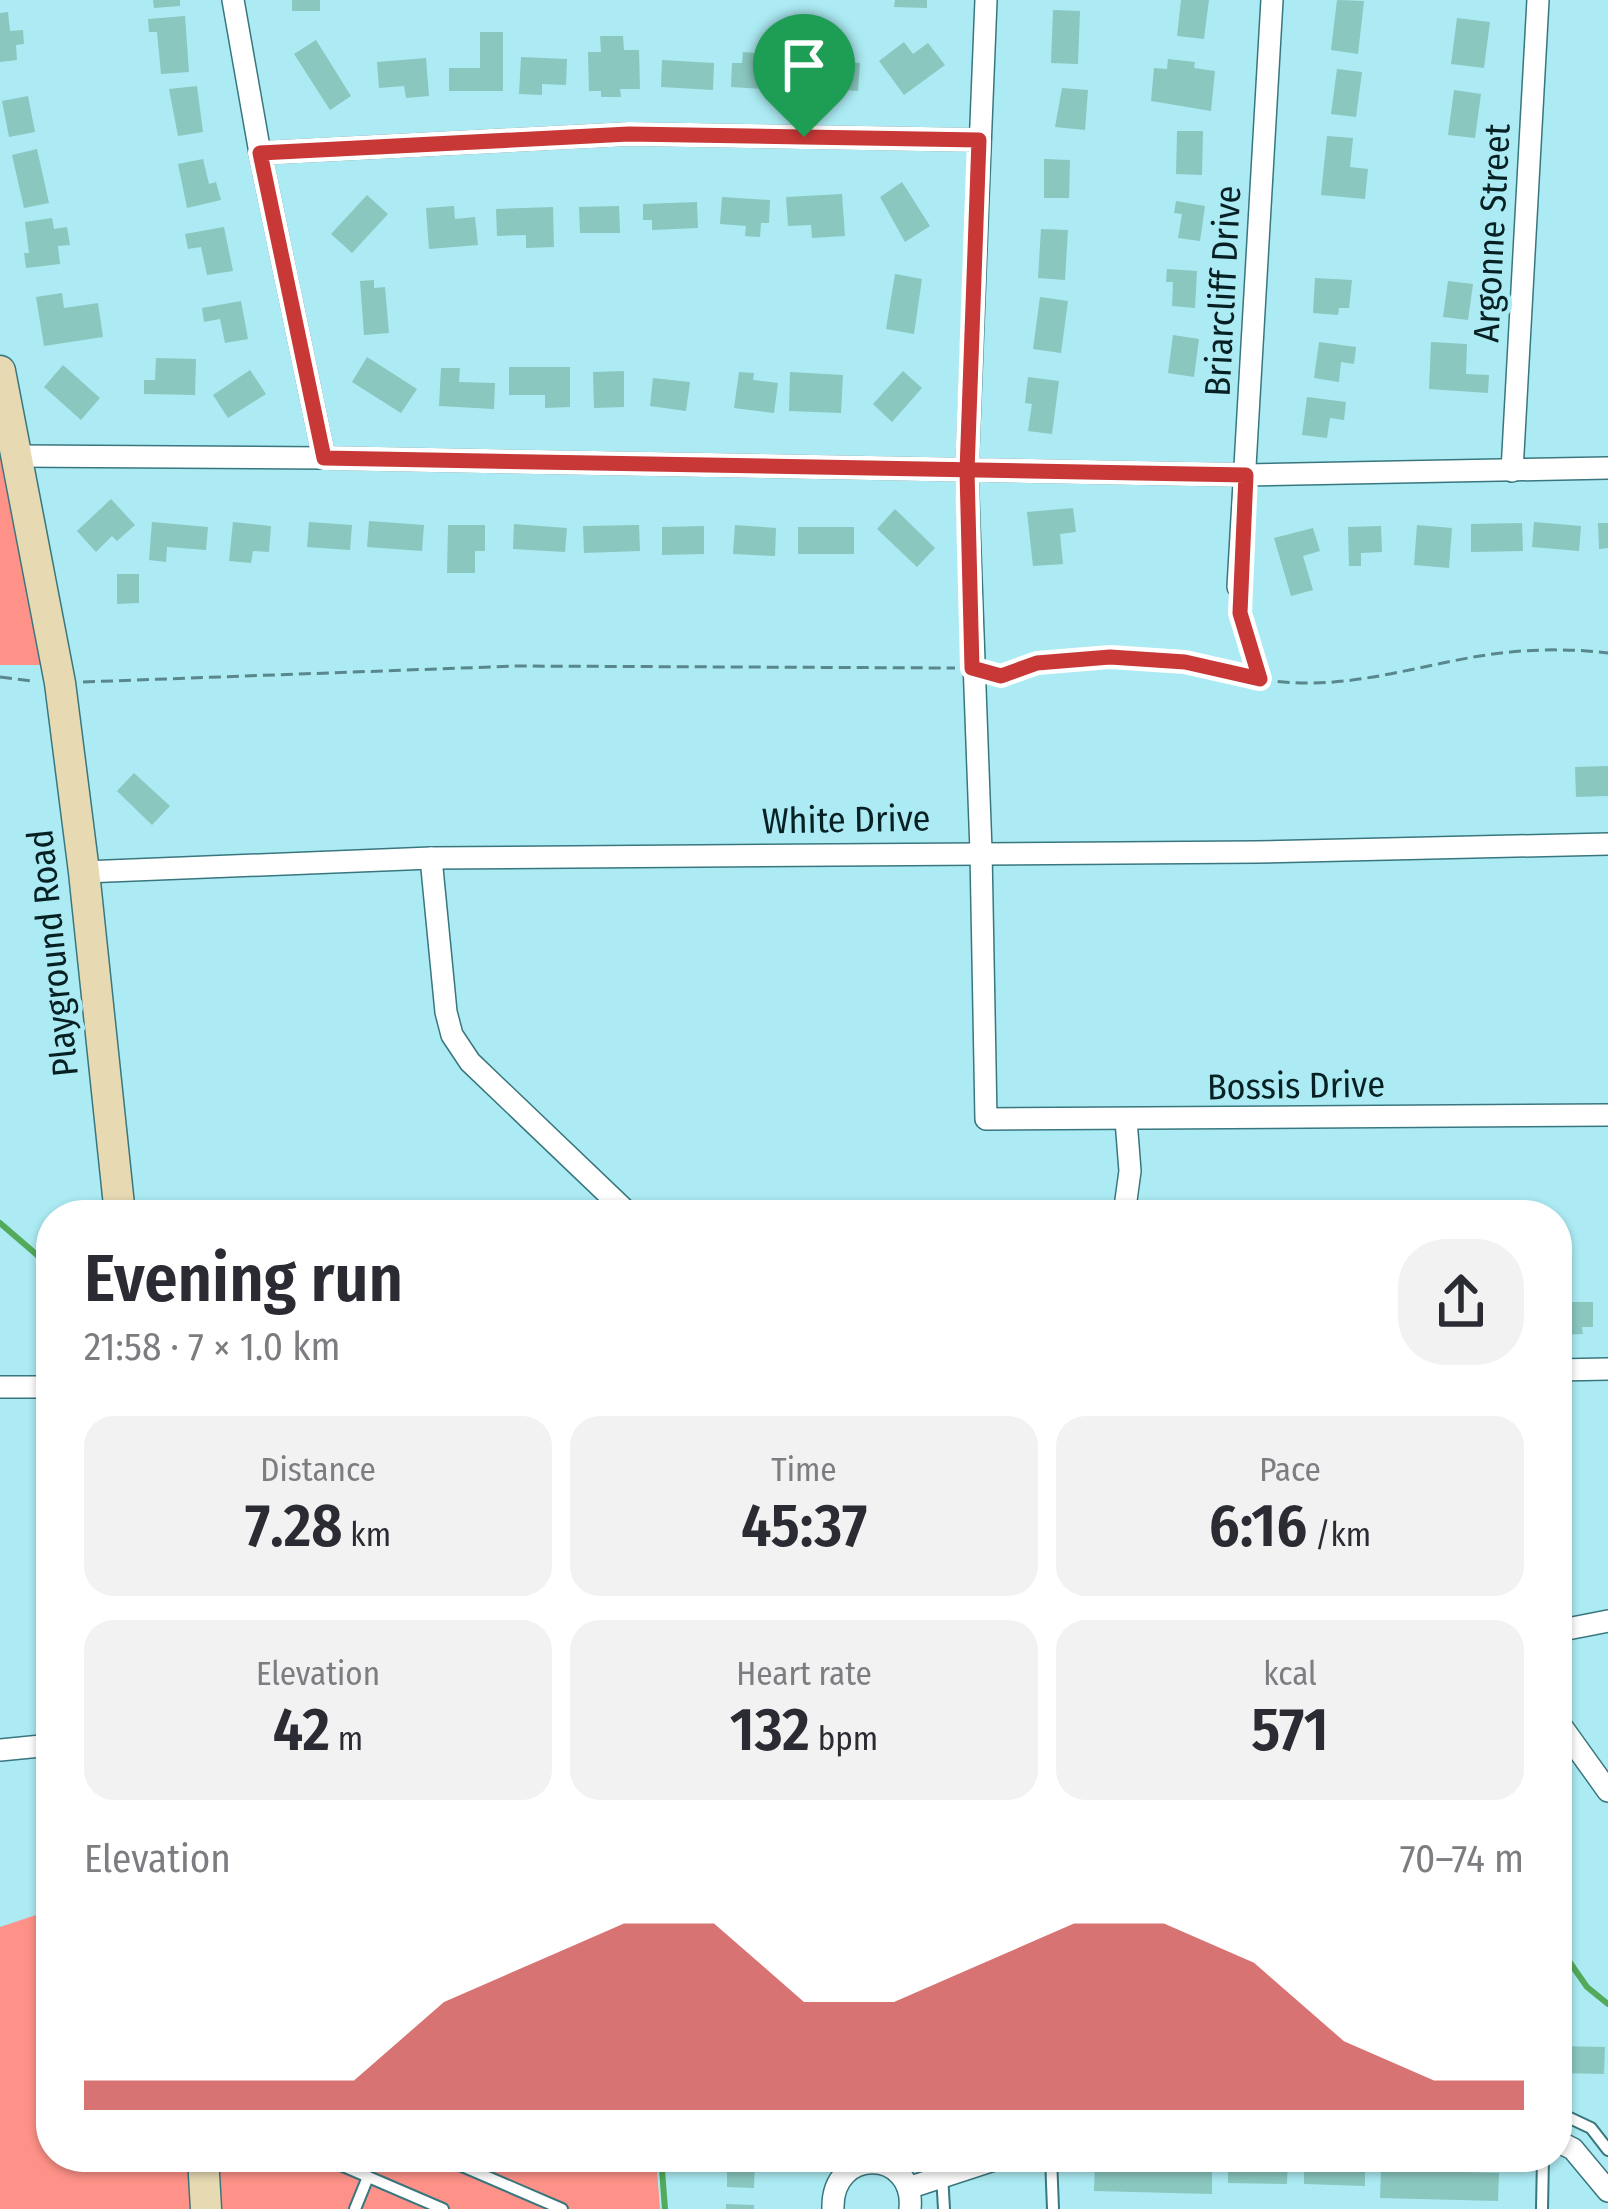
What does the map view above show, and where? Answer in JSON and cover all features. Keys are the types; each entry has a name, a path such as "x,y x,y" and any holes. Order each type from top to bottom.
{"main road":[{"name":"Playground Road","path":"0,371 9,458 60,683 118,1200"},
{"path":"204,2172 206,2209"}],"street":[{"path":"233,0 324,458"},
{"path":"981,851 967,471 986,0"},
{"name":"Briarcliff Drive","path":"1238,586 1272,0"},
{"name":"Argonne Street","path":"1512,471 1538,0"},
{"path":"260,153 629,134 979,140"},
{"path":"9,458 324,458 1246,475 1608,468"},
{"name":"White Drive","path":"84,872 431,858 1256,852 1608,844"},
{"name":"Bossis Drive","path":"981,851 986,1119 1608,1115"},
{"path":"431,858 452,1035 470,1062 614,1200"},
{"path":"1126,1120 1130,1171 1126,1200"},
{"path":"1572,1370 1608,1369"},
{"path":"0,1387 36,1387"},
{"path":"1572,1628 1608,1621"},
{"path":"1572,1741 1608,1792"},
{"path":"0,1750 36,1746"},
{"path":"1572,2148 1608,2191"},
{"path":"833,2209 837,2183 846,2172"},
{"path":"909,2198 938,2172"}],"lane":[{"path":"1572,2119 1591,2128 1608,2150"},
{"path":"356,2172 413,2203 443,2209"},
{"path":"476,2172 562,2209"},
{"path":"943,2172 944,2209"},
{"path":"1052,2172 1053,2209"},
{"path":"1542,2209 1543,2172"},
{"path":"355,2209 368,2177"}],"path":[{"path":"1238,586 1240,613 1260,679"},
{"path":"0,677 60,683 517,666 972,668 1001,676 1037,663 1110,657 1185,662 1306,684 1350,681 1486,655 1541,650 1608,653"}],"shaded area":[{"path":"0,446 41,665 0,665"},
{"path":"36,1915 36,2172 657,2172 660,2209 0,2209 0,1927"}],"building":[{"path":"153,0 180,0 180,6 154,8"},
{"path":"292,0 320,0 320,11 292,11"},
{"path":"895,0 927,0 927,8 894,7"},
{"path":"1181,0 1209,0 1204,39 1177,36"},
{"path":"1337,0 1364,1 1358,54 1331,50"},
{"path":"1053,10 1080,11 1078,64 1051,63"},
{"path":"8,12 10,31 23,30 24,44 16,45 17,60 0,62 0,13"},
{"path":"185,16 189,72 161,74 157,32 149,32 148,19"},
{"path":"1457,18 1490,22 1484,68 1451,64"},
{"path":"480,32 503,32 503,91 449,91 449,68 480,68"},
{"path":"600,36 623,36 624,50 639,50 640,89 620,89 621,97 601,97 601,91 589,91 588,52 601,52"},
{"path":"316,40 351,96 330,110 294,54"},
{"path":"904,42 913,54 928,43 945,65 904,95 879,61"},
{"path":"743,52 756,53 756,62 783,64 782,90 731,87 732,63 742,63"},
{"path":"521,57 567,59 566,85 542,84 542,95 519,94"},
{"path":"426,58 429,96 406,98 404,86 379,88 377,62"},
{"path":"1168,59 1195,62 1194,68 1215,71 1211,111 1151,101 1154,68 1167,69"},
{"path":"662,60 714,63 713,90 661,87"},
{"path":"821,60 860,63 858,91 805,87 807,63 821,64"},
{"path":"1337,69 1362,72 1356,117 1331,114"},
{"path":"197,86 203,132 178,136 169,89"},
{"path":"1062,88 1088,90 1085,130 1055,127"},
{"path":"1454,90 1481,94 1475,138 1448,135"},
{"path":"28,96 35,132 9,137 2,101"},
{"path":"1177,131 1203,131 1202,175 1176,174"},
{"path":"1327,136 1353,138 1350,167 1368,169 1365,199 1321,195"},
{"path":"37,149 49,203 24,208 12,155"},
{"path":"203,159 209,184 216,182 221,200 187,208 178,164"},
{"path":"1044,159 1070,160 1069,198 1044,198"},
{"path":"902,182 930,226 905,242 880,197"},
{"path":"842,194 845,236 812,238 811,225 788,226 786,197"},
{"path":"367,195 388,214 352,253 331,234"},
{"path":"722,197 770,200 769,223 761,223 760,237 745,236 746,226 720,224"},
{"path":"1176,201 1205,206 1200,241 1178,238 1182,214 1174,213"},
{"path":"697,202 698,228 652,230 652,220 643,220 643,204"},
{"path":"454,206 455,219 475,217 478,245 429,249 426,208"},
{"path":"619,206 620,233 580,233 579,207"},
{"path":"553,207 554,247 526,248 526,235 497,236 496,209"},
{"path":"52,218 54,229 67,227 70,245 58,246 60,264 26,268 25,222"},
{"path":"224,227 233,271 207,275 201,247 188,249 185,234"},
{"path":"1041,229 1068,230 1065,280 1038,278"},
{"path":"1167,269 1197,271 1195,308 1172,306 1173,282 1166,282"},
{"path":"895,274 922,279 914,334 886,329"},
{"path":"1315,278 1352,280 1349,308 1339,308 1338,315 1313,313"},
{"path":"374,280 374,288 385,287 389,333 364,335 360,281"},
{"path":"1448,281 1473,284 1468,320 1443,317"},
{"path":"62,293 64,308 98,303 103,337 44,346 36,297"},
{"path":"1040,297 1068,301 1061,353 1033,349"},
{"path":"241,301 248,339 225,343 220,319 204,322 202,308"},
{"path":"1173,335 1199,339 1194,377 1168,373"},
{"path":"1319,342 1356,347 1354,364 1341,362 1339,382 1314,378"},
{"path":"1431,342 1467,344 1466,374 1489,375 1488,393 1429,389"},
{"path":"367,357 417,389 401,413 352,382"},
{"path":"156,358 196,359 195,395 144,394 144,380 155,380"},
{"path":"63,365 100,398 81,420 44,387"},
{"path":"509,367 570,367 570,407 545,408 545,395 509,395"},
{"path":"441,368 460,368 459,382 495,383 494,409 439,406"},
{"path":"250,370 266,394 228,418 213,395"},
{"path":"624,371 624,407 594,408 593,372"},
{"path":"903,371 922,388 892,422 873,404"},
{"path":"739,372 754,373 753,380 778,383 774,413 734,408"},
{"path":"790,372 843,375 841,413 789,411"},
{"path":"1028,377 1059,381 1052,434 1028,431 1032,404 1025,403"},
{"path":"653,378 690,382 686,411 650,406"},
{"path":"1307,397 1346,402 1344,420 1330,418 1327,438 1302,435"},
{"path":"111,499 135,525 117,541 112,536 96,552 77,531"},
{"path":"1073,508 1076,532 1060,534 1063,564 1033,566 1027,512"},
{"path":"895,509 935,548 917,567 877,529"},
{"path":"369,521 424,525 422,551 367,547"},
{"path":"152,522 208,527 206,550 167,547 166,562 149,560"},
{"path":"233,522 271,526 269,552 253,551 251,563 229,561"},
{"path":"309,522 352,525 350,550 307,547"},
{"path":"1534,522 1581,526 1579,551 1532,547"},
{"path":"1522,523 1523,551 1471,552 1471,524"},
{"path":"1598,523 1608,523 1608,548 1599,549"},
{"path":"514,524 567,528 565,552 513,549"},
{"path":"448,525 485,525 485,551 475,551 475,573 447,573"},
{"path":"639,525 640,551 584,553 583,526"},
{"path":"735,525 776,528 775,556 733,554"},
{"path":"1417,525 1452,528 1449,568 1414,565"},
{"path":"704,526 704,554 662,555 662,527"},
{"path":"1381,526 1382,552 1361,553 1361,566 1349,566 1348,527"},
{"path":"798,527 854,527 854,554 798,554"},
{"path":"1313,528 1320,551 1303,556 1313,590 1291,596 1274,538"},
{"path":"117,574 139,574 139,603 117,604"},
{"path":"1608,766 1608,796 1576,797 1575,767"},
{"path":"134,773 170,806 152,825 117,791"},
{"path":"1572,1302 1593,1302 1593,1327 1582,1327 1583,1334 1572,1334"},
{"path":"1572,2046 1605,2047 1604,2074 1572,2073"},
{"path":"727,2172 755,2172 754,2188 727,2187"},
{"path":"1095,2172 1212,2172 1212,2194 1094,2191"},
{"path":"1228,2172 1287,2172 1287,2184 1228,2183"},
{"path":"1304,2172 1365,2172 1365,2186 1304,2184"},
{"path":"1381,2172 1499,2173 1498,2201 1380,2198"},
{"path":"726,2204 754,2205 754,2209 726,2209"}],"waterway":[{"path":"0,1223 36,1254"},
{"path":"1572,1966 1587,1987 1608,2004"},
{"path":"662,2172 665,2209"}],"route":[{"path":"804,137 629,134 260,153 324,458 967,471 1246,475 1238,586 1240,613 1260,679 1185,662 1110,657 1037,663 1001,676 972,668 967,471 979,140 804,137"}]}
